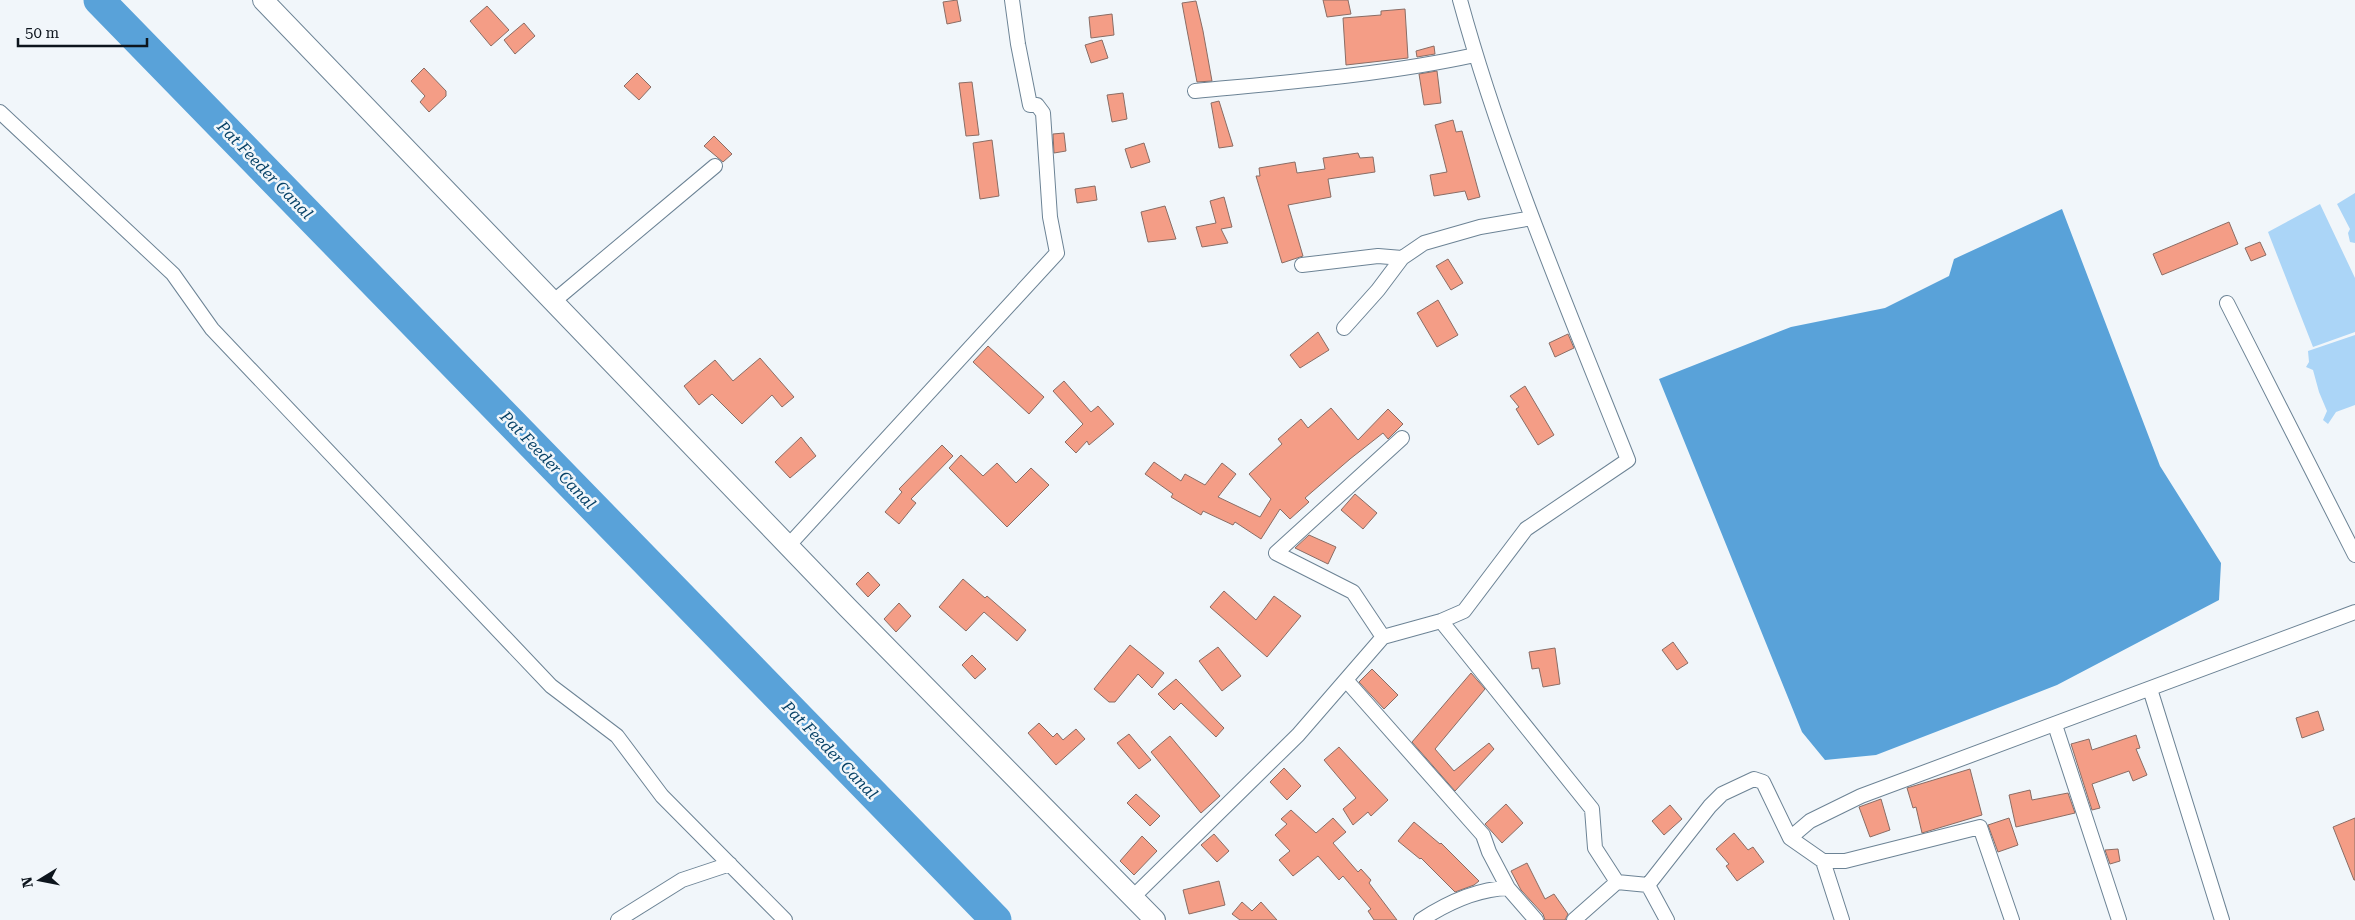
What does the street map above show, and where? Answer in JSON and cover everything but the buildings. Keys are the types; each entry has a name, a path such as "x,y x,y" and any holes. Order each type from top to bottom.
{"street":[{"path":"263,0 788,546 1154,920"},
{"path":"788,546 1057,253 1050,217 1043,113 1037,106 1030,105 1018,44 1012,0"},
{"path":"1133,897 1298,735 1384,637 1441,621 1464,611 1526,529 1628,460 1532,218 1475,55 1460,0"},
{"path":"1195,91 1393,70 1475,55"},
{"path":"0,112 173,274 212,329 551,686 617,736 662,796 785,920"},
{"path":"554,301 715,166"},
{"path":"1344,328 1378,290 1402,258 1424,243 1480,227 1532,218"},
{"path":"1302,264 1378,256 1402,258"},
{"path":"2227,303 2355,555"},
{"path":"1384,637 1353,592 1276,553 1402,438"},
{"path":"1790,838 1810,821 1861,796 2355,612"},
{"path":"1441,621 1592,809 1595,848 1618,882"},
{"path":"1346,680 1483,835 1489,852 1508,888 1536,920"},
{"path":"2150,689 2222,920"},
{"path":"2054,725 2119,920"},
{"path":"1648,885 1710,806 1722,794 1754,779 1763,782 1790,838 1823,861 1845,861 1980,828 2012,920"},
{"path":"1823,861 1842,920"},
{"path":"618,920 682,880 730,864"},
{"path":"1574,920 1618,882 1648,885"},
{"path":"1648,885 1667,920"},
{"path":"1421,920 1438,909 1490,888 1508,888"}],"shaded area":[{"path":"2355,193 2355,243 2350,242 2348,233 2350,229 2337,204"},
{"path":"2320,204 2355,278 2355,332 2313,347 2268,232"},
{"path":"2062,209 2160,466 2221,563 2219,600 2057,685 1876,755 1825,760 1802,732 1659,379 1791,327 1885,308 1949,276 1954,259"},
{"path":"2355,335 2355,405 2336,412 2328,424 2323,420 2327,411 2313,370 2306,367 2309,362 2308,351"}],"waterway":[{"name":"Pat Feeder Canal","path":"99,0 996,920"}]}
